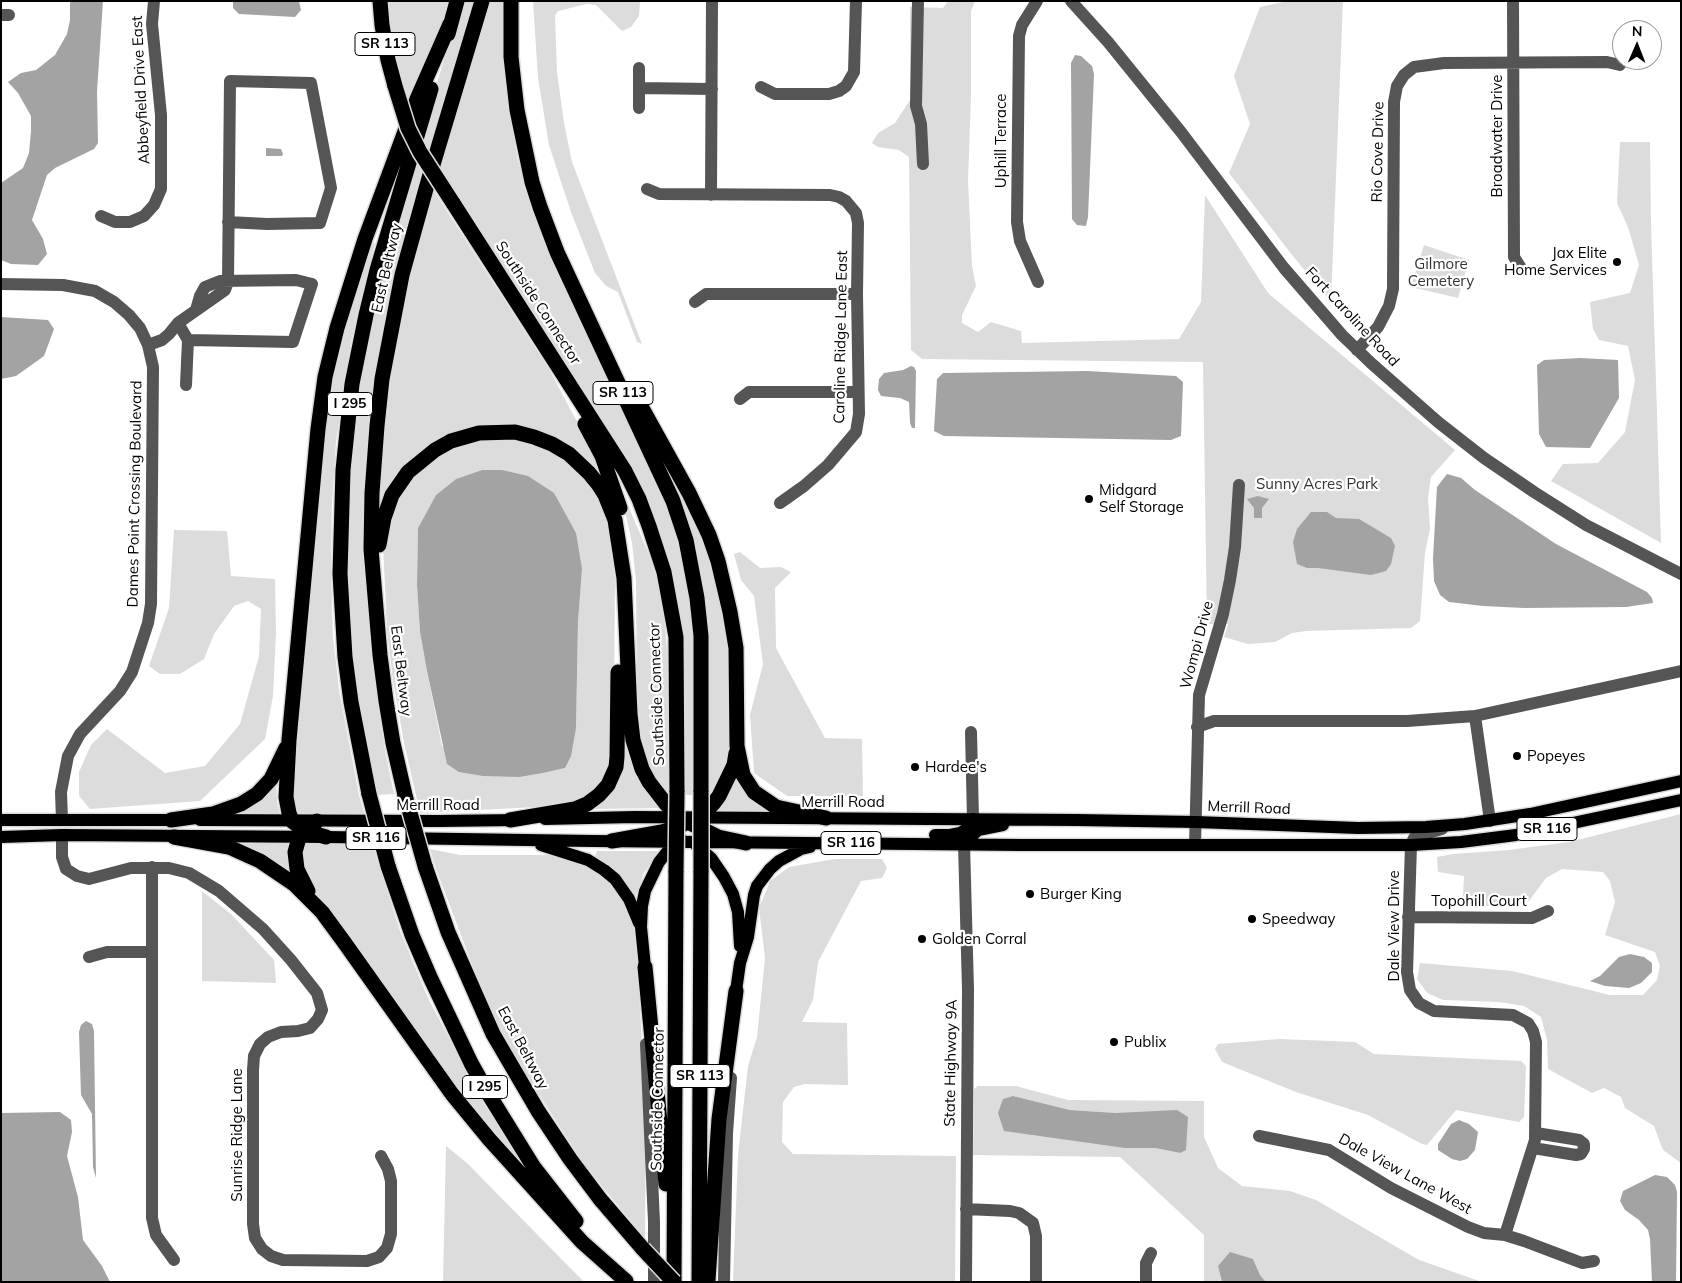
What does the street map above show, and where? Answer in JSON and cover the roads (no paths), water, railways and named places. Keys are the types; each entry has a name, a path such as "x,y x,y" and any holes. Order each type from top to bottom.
{"highway":[{"name":"Southside Connector","path":"380,1 388,60 408,128 420,152 625,471 639,499 664,572 676,637 674,1282"},
{"name":"East Beltway","path":"457,1 377,270 360,345 342,470 340,574 345,657 351,702 368,794 388,866 412,935 447,1016 486,1090 533,1166 586,1234 626,1281"},
{"name":"East Beltway","path":"482,1 412,236 400,283 383,371 372,493 371,549 380,655 386,700 393,743 405,795 425,866 448,932 493,1034 538,1111 570,1159 600,1199 674,1282"},
{"name":"Southside Connector","path":"511,1 511,57 516,110 540,208 573,287 670,493 686,540 697,598 701,636 699,1282"},
{"path":"326,837 302,834 292,821 286,797 289,740 318,429 325,377 339,319 366,239 417,99 450,24"},
{"path":"573,287 619,366 688,493 715,553 725,586 736,648 737,746 734,765 724,788 714,804 688,830"},
{"path":"568,383 577,409 602,456 613,484 628,545 631,572 633,740"},
{"path":"375,592 379,540 392,495 408,472 435,450 451,441 479,433 515,432 552,444 569,454 589,473 606,496 615,520 624,578 627,672 633,740 637,756 649,782 688,830"},
{"path":"510,820 581,807 599,795 612,777 617,757 620,545"},
{"path":"165,820 227,810 257,794 271,779 289,740"},
{"path":"737,746 744,776 754,792 776,807 826,818"},
{"path":"317,821 302,834 295,852 296,869 303,884 452,1094 489,1139 582,1242 626,1281"},
{"path":"612,842 688,830 746,843"},
{"path":"174,837 229,847 260,861 294,884 322,912"},
{"path":"645,967 668,1197 674,1226"},
{"path":"707,1282 719,1119 736,991"}],"main road":[{"name":"Merrill Road","path":"1,820 317,821 635,818 688,830 763,818 826,818 1077,820 1358,828 1426,828 1490,821 1574,806 1681,781"},
{"name":"SR 116","path":"746,843 1411,845 1461,842 1516,835 1681,800"},
{"path":"746,843 786,834 950,835 967,829 973,819"},
{"path":"1,829 48,830 58,826 62,820"},
{"path":"62,836 72,828 80,826 150,826 165,820"},
{"path":"964,844 978,830 992,826 1077,820"},
{"path":"645,967 641,928 645,891 652,875 667,852 688,830 724,876 733,894 738,912 740,963"},
{"path":"1,837 174,837 302,834"},
{"name":"SR 116","path":"326,837 612,842"},
{"path":"528,840 588,860 604,870 615,879 629,899 641,928"},
{"path":"736,991 740,963 748,937 754,895 770,868 801,849 837,843"}],"street":[{"name":"Abbeyfield Drive East","path":"101,216 115,222 130,222 144,216 154,205 161,189 161,115 152,24 154,1"},
{"path":"647,190 658,194 712,195 712,1"},
{"path":"761,87 775,94 829,94 839,91 846,86 854,72 856,1"},
{"path":"918,1 916,106 921,124 923,164"},
{"name":"Uphill Terrace","path":"1037,1 1022,25 1019,36 1017,222 1020,240 1038,282"},
{"name":"Fort Caroline Road","path":"1071,1 1108,42 1181,132 1284,268 1357,350 1399,389 1484,458 1586,525 1681,574"},
{"name":"Broadwater Drive","path":"1513,1 1514,257 1521,268"},
{"name":"Rio Cove Drive","path":"1357,350 1378,327 1389,306 1393,289 1394,102 1397,86 1404,75 1414,67 1444,63 1612,63"},
{"path":"638,68 638,108"},
{"path":"228,222 267,224 320,223 331,188 311,83 230,81 228,222 228,280"},
{"path":"638,88 712,89"},
{"name":"Caroline Ridge Lane East","path":"712,195 830,195 839,197 846,202 856,213 858,222 859,414 856,432 828,465 804,486 780,503"},
{"path":"148,345 162,340 178,323 196,310 205,287 213,283 228,280 296,280 312,284 293,342 188,340"},
{"name":"Dames Point Crossing Boulevard","path":"1,284 63,285 95,290 114,302 140,328 148,345 153,367 151,604 148,623 132,672 120,690 80,734 68,756 61,792 62,820"},
{"path":"695,302 706,294 857,294"},
{"path":"178,323 188,340 186,385"},
{"path":"740,399 749,392 858,392"},
{"name":"Wompi Drive","path":"1195,845 1199,694 1223,614 1230,580 1235,547 1239,485"},
{"path":"1197,727 1214,721 1407,721 1475,716 1681,671"},
{"path":"1475,716 1490,821"},
{"path":"971,732 973,819"},
{"path":"1411,845 1414,838 1420,835 1465,824"},
{"name":"Sunrise Ridge Lane","path":"62,836 62,857 66,869 77,876 89,879 131,868 169,868 189,873 219,891 262,929 291,960 317,993 322,1010 318,1020 310,1028 281,1032 268,1037 260,1044 254,1056 253,1224 255,1238 262,1249 270,1256 283,1260 367,1262 379,1257 387,1248 391,1234 391,1181 388,1169 380,1156"},
{"name":"State Highway 9A","path":"964,844 968,989 966,1282"},
{"name":"Dale View Drive","path":"1411,845 1408,917 1408,982 1410,990 1419,1003 1442,1013 1513,1014 1528,1024 1533,1031 1536,1042 1536,1133 1534,1148 1505,1235"},
{"path":"152,867 152,1218 156,1236 174,1260"},
{"name":"Topohill Court","path":"1408,917 1532,918 1548,911"},
{"path":"89,958 107,952 152,952"},
{"path":"645,967 645,1027 652,1148 654,1282"},
{"path":"724,1282 728,1133 736,991"},
{"path":"1534,1148 1576,1155 1581,1154 1584,1149 1584,1144 1579,1140 1536,1133"},
{"name":"Dale View Lane West","path":"1259,1136 1329,1150 1391,1188 1468,1227 1484,1233 1505,1235 1524,1240 1582,1262 1594,1262"},
{"path":"966,1209 1010,1211 1019,1213 1033,1223 1036,1236 1036,1282"},
{"path":"1146,1282 1146,1263 1150,1253"}],"place":[{"name":"Jax Elite Home Services","path":"1617,262"},
{"name":"Midgard Self Storage","path":"1089,499"},
{"name":"Popeyes","path":"1517,756"},
{"name":"Hardee's","path":"915,767"},
{"name":"Burger King","path":"1030,894"},
{"name":"Speedway","path":"1252,919"},
{"name":"Golden Corral","path":"922,939"},
{"name":"Publix","path":"1114,1042"}],"park label":[{"name":"Gilmore Cemetery","path":"1441,272"},
{"name":"Sunny Acres Park","path":"1317,484"}]}
